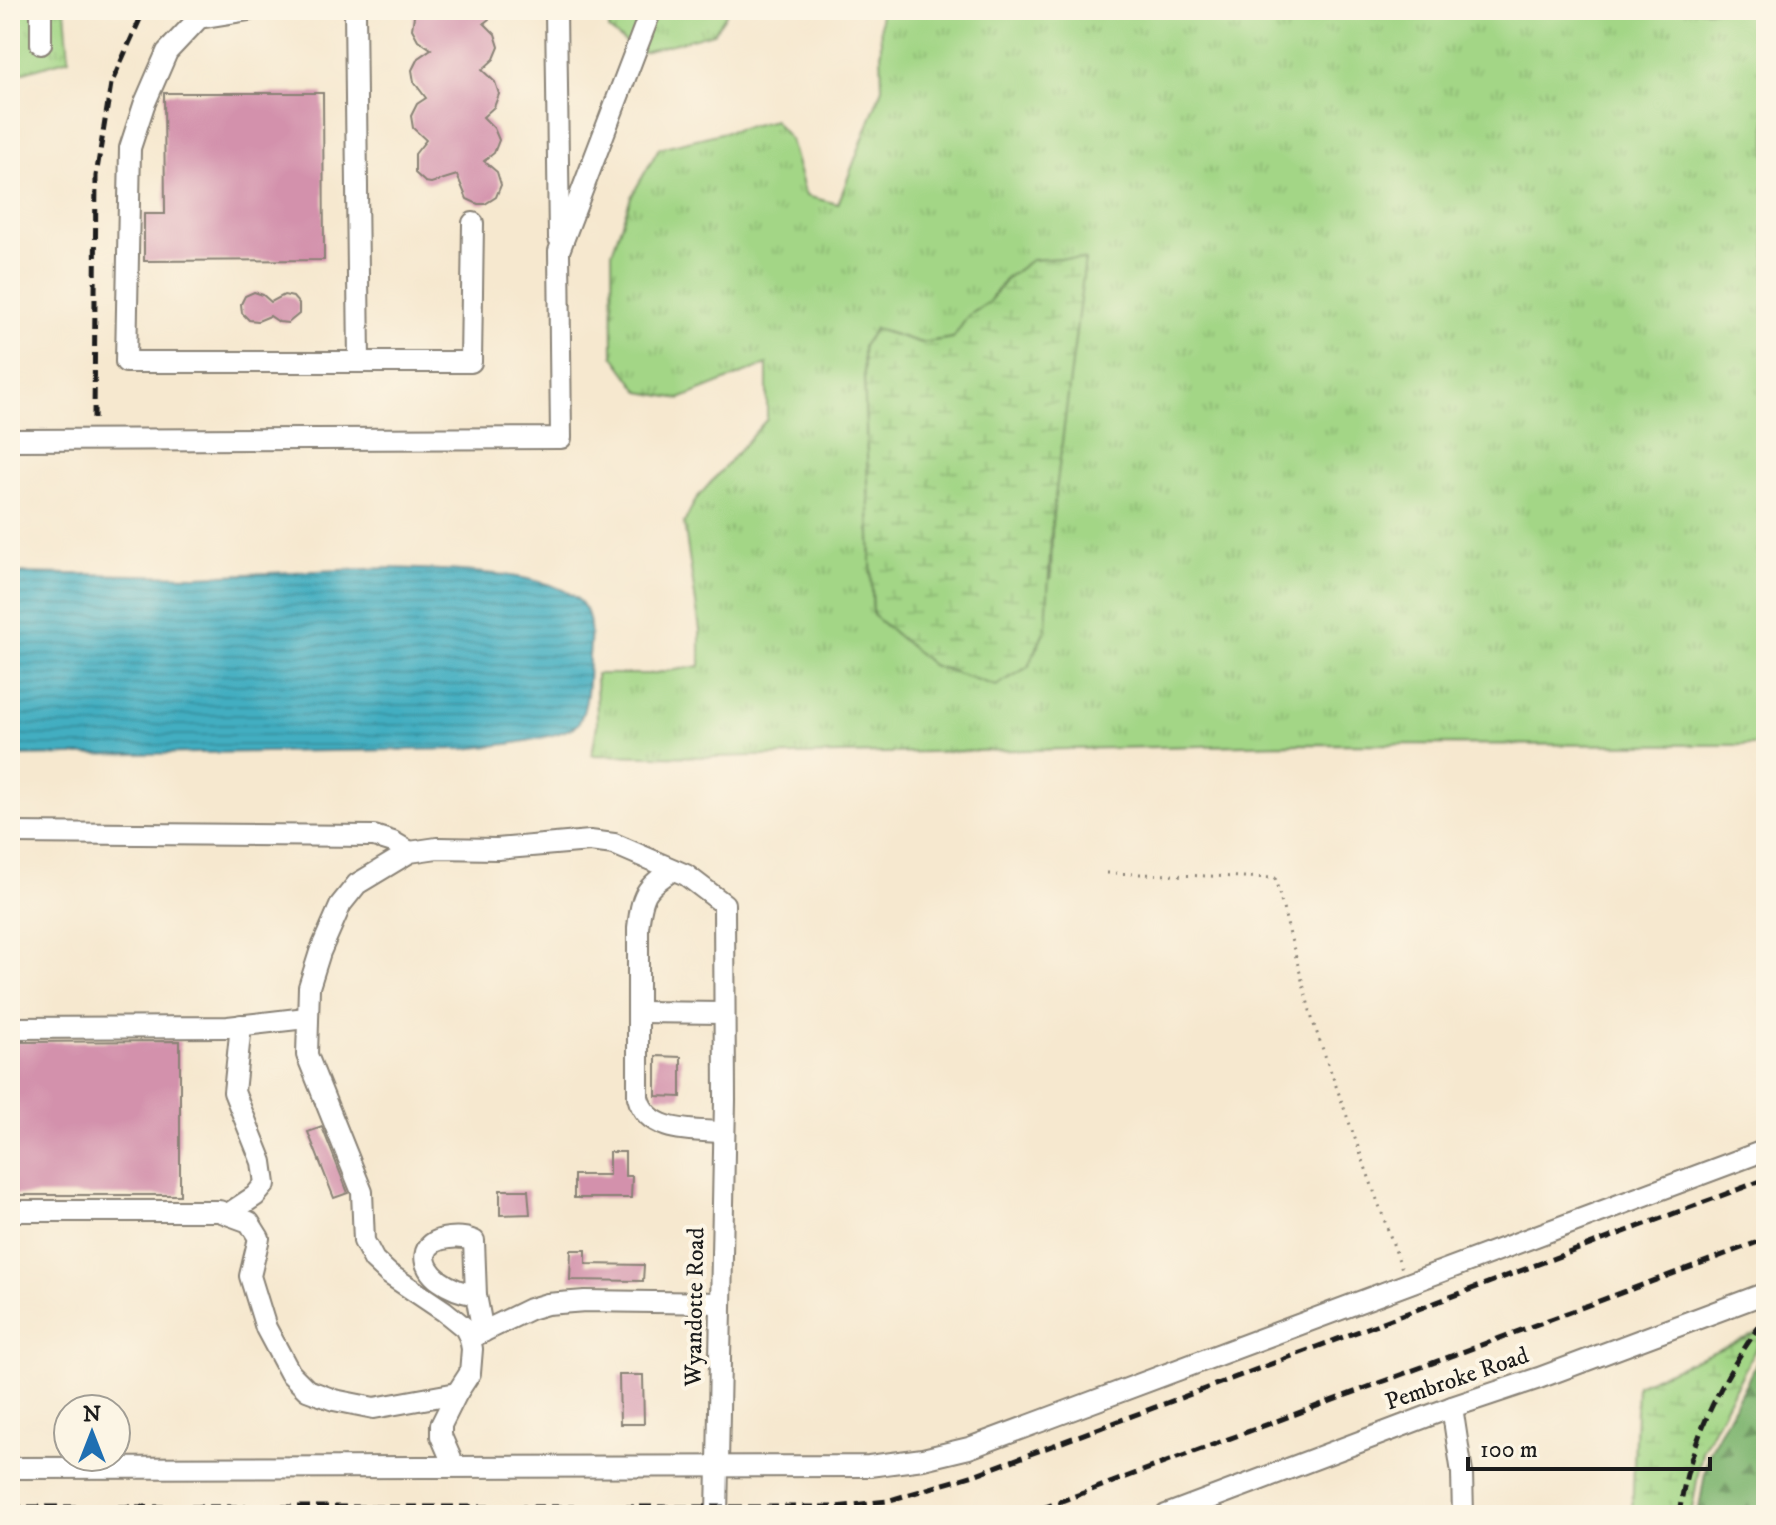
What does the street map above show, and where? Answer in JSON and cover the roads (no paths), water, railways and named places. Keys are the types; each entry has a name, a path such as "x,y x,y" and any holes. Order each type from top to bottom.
{"street":[{"path":"41,10 41,44"},
{"path":"249,10 199,18 167,52 144,105 130,148 126,362 471,362 473,223"},
{"path":"355,10 359,362"},
{"path":"10,440 561,438 556,10"},
{"path":"559,251 651,10"},
{"path":"10,833 374,836 410,852"},
{"path":"476,1335 389,1274 374,1260 364,1241 362,1192 307,1055 309,987 320,952 341,904 357,884 410,852 590,841 628,849 673,870"},
{"path":"673,870 651,883 641,907 638,1097 640,1107 657,1122 675,1128 724,1132"},
{"name":"Wyandotte Road","path":"673,870 686,875 724,904 725,1100 717,1515"},
{"path":"638,1012 724,1013"},
{"path":"10,1028 241,1025 306,1018"},
{"path":"228,1214 255,1196 265,1184 262,1162 234,1092 241,1025"},
{"path":"10,1468 869,1466 923,1459 969,1448 1766,1150"},
{"path":"10,1211 219,1211 249,1222 259,1238 250,1276 266,1328 290,1373 307,1390 334,1400 374,1408 457,1393"},
{"name":"Pembroke Road","path":"1166,1515 1766,1293"},
{"path":"454,1466 441,1436 441,1425 470,1373 476,1335 476,1295"},
{"path":"476,1335 530,1309 557,1303 721,1303"},
{"path":"1452,1407 1462,1473 1463,1515"}],"water":[{"path":"390,568 464,571 524,578 551,585 572,595 585,608 590,632 587,691 578,724 540,738 464,749 10,756 10,573 197,576"}],"railway":[{"path":"94,419 96,176 111,84 144,10"},
{"path":"10,1507 836,1507 887,1501 974,1475 1766,1179"},
{"path":"1024,1515 1766,1239"},
{"path":"1679,1515 1699,1436 1735,1363 1766,1317"}]}
